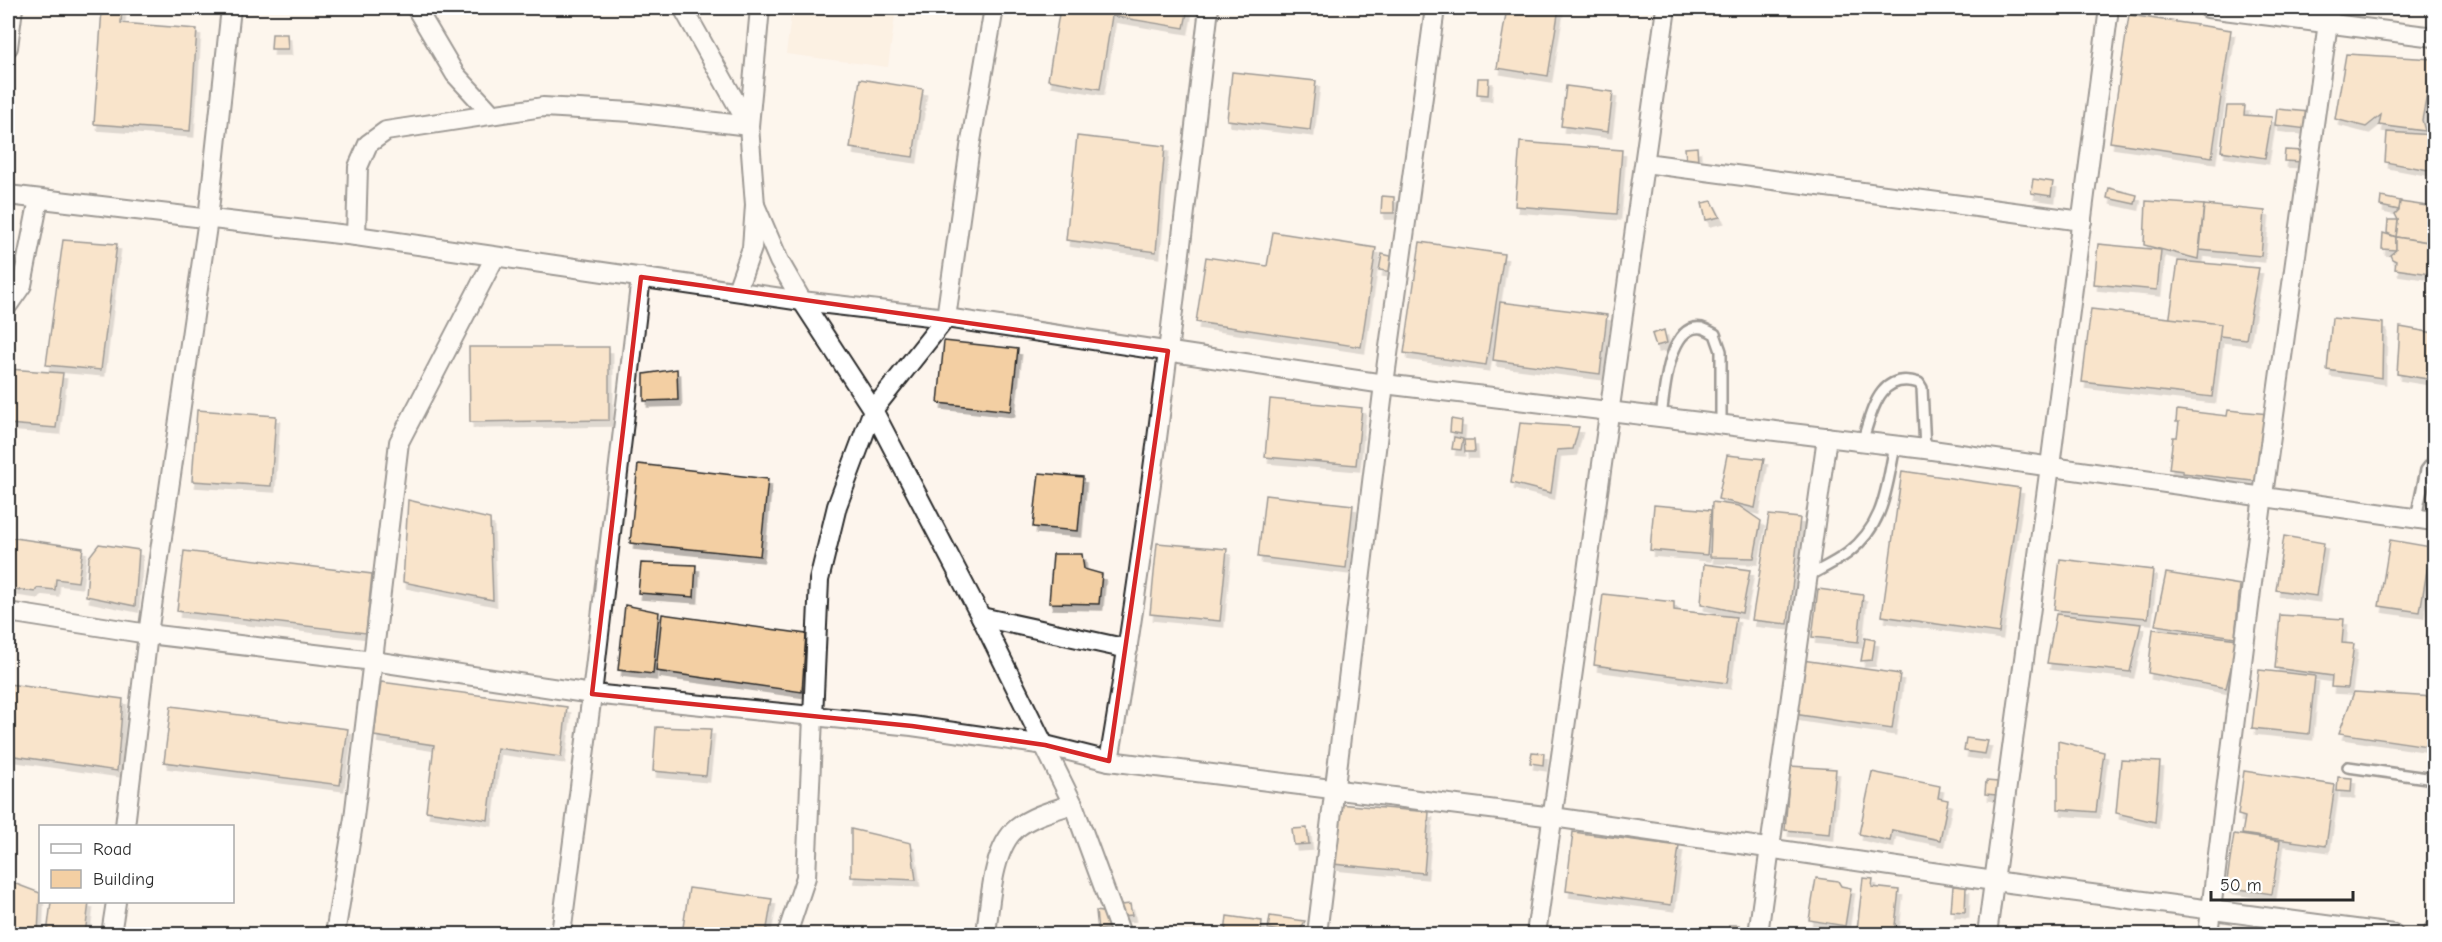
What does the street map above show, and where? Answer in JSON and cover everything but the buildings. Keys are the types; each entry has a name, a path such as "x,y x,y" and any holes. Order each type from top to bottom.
{"street":[{"path":"8,47 13,8"},
{"path":"125,825 148,634 208,219 231,8"},
{"path":"416,8 455,74 491,114"},
{"path":"683,8 749,126"},
{"path":"737,291 752,248 755,205 749,126 760,8"},
{"path":"787,934 806,877 819,580 837,506 873,410 946,318 970,147 994,8"},
{"path":"1109,761 1128,649 1168,351 1209,8"},
{"path":"1317,934 1384,384 1435,8"},
{"path":"1536,934 1666,8"},
{"path":"1987,934 2109,8"},
{"path":"2208,8 2330,16 2434,37"},
{"path":"2208,934 2263,495 2330,16"},
{"path":"356,236 358,168 368,144 386,131 543,107 632,112 749,126"},
{"path":"1645,163 2082,220"},
{"path":"8,195 356,236 802,301 946,318 1384,384 1925,449 2434,521"},
{"path":"8,304 22,285 39,199"},
{"path":"755,205 779,261 802,301 873,410 981,617 1073,804 1120,934"},
{"path":"335,934 354,818 399,442 495,257"},
{"path":"561,934 641,277"},
{"path":"1758,934 1827,437"},
{"path":"8,612 148,634 373,661 592,694 912,726 1045,745 1109,761 1553,817 1994,881 2393,934"},
{"path":"981,617 1128,649"},
{"path":"986,934 994,878 1005,841 1017,828 1035,818 1073,804"},
{"path":"111,934 116,903"}],"lane":[{"path":"1661,418 1673,348 1687,331 1701,328 1715,334 1721,351 1721,425"},
{"path":"1862,442 1876,400 1882,390 1894,382 1913,381 1919,383 1922,388 1925,449"},
{"path":"1808,576 1847,554 1871,532 1883,507 1894,446"},
{"path":"2416,518 2426,470 2434,460"},
{"path":"2348,767 2434,779"}],"highlighted area":[{"path":"641,277 1168,351 1109,761 1045,745 912,726 592,694"}],"shaded area":[{"path":"792,8 896,8 888,67 786,54"}]}
